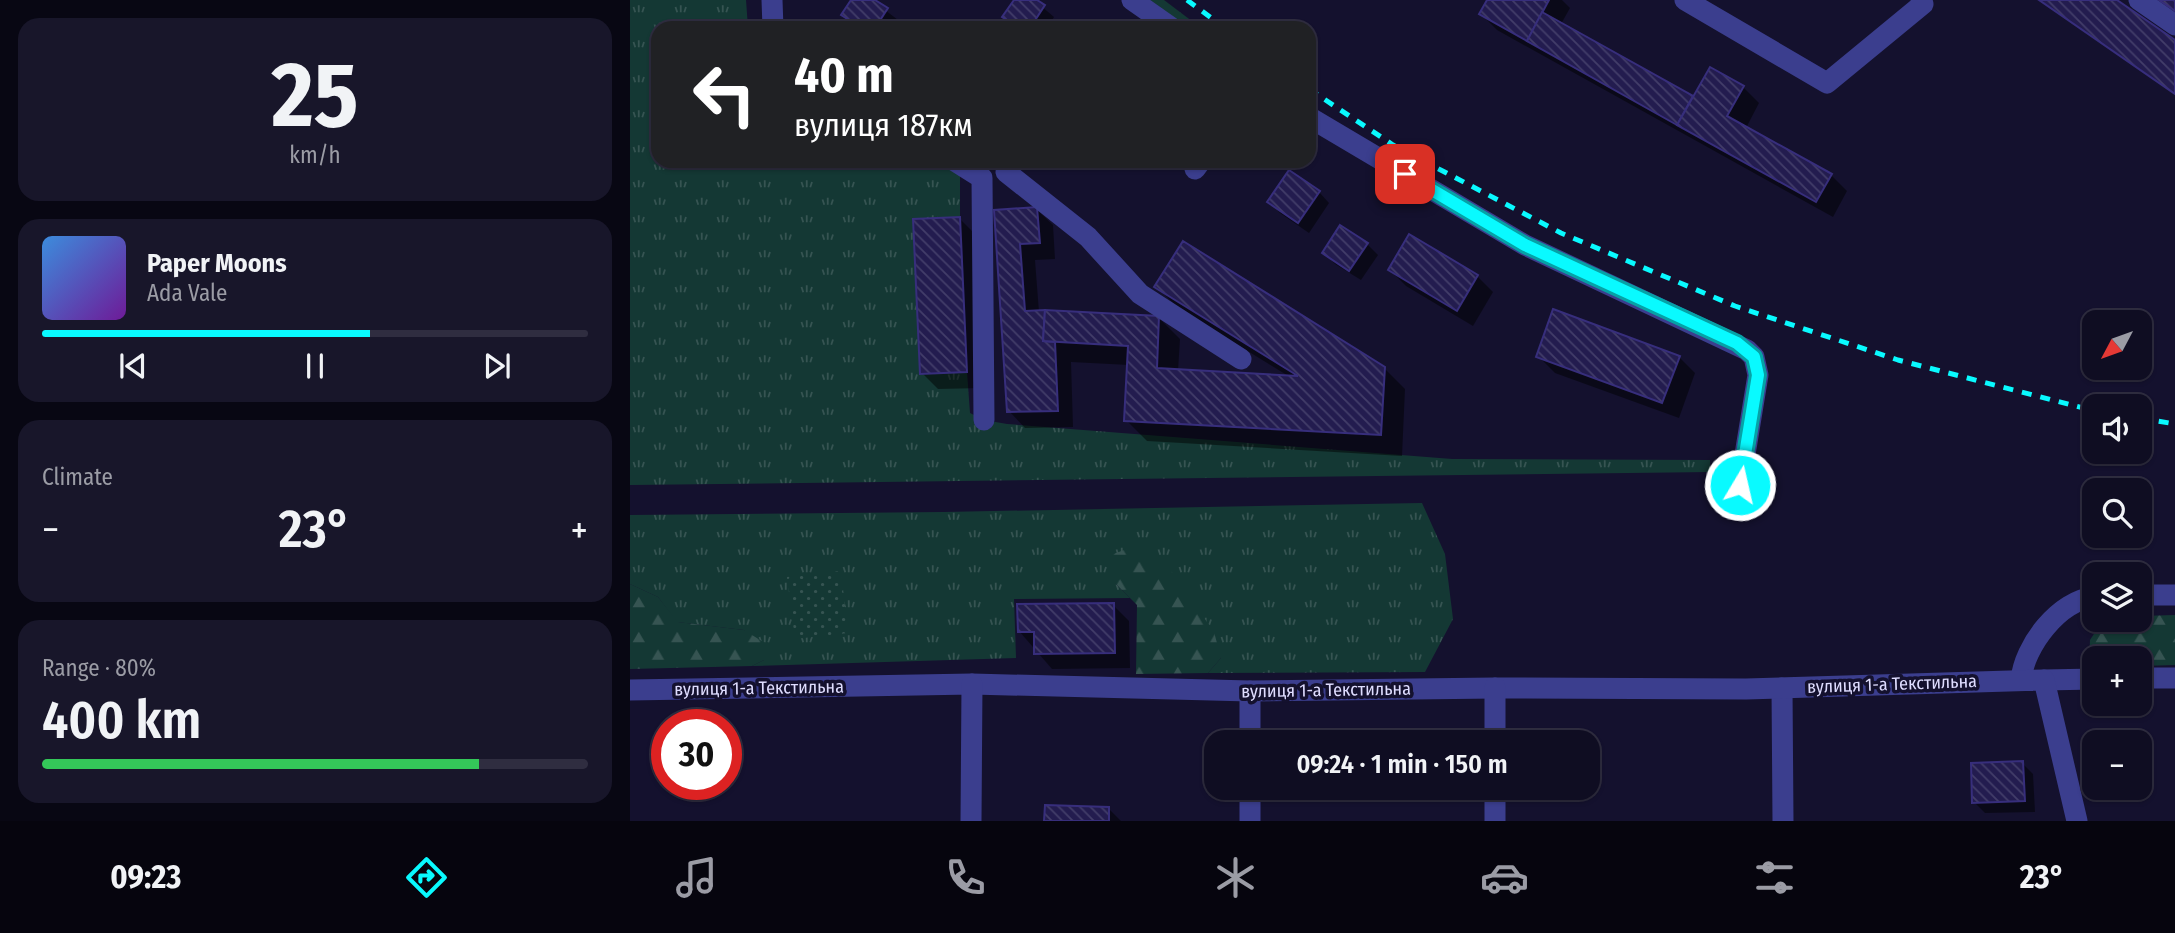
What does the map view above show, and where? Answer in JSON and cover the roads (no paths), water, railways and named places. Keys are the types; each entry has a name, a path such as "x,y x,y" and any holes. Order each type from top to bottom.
{"street":[{"path":"772,0 773,21"},
{"path":"1132,0 1162,21"},
{"path":"1685,0 1827,83 1923,4 1921,0"},
{"path":"2139,0 2175,25"},
{"path":"1316,121 1525,245 1747,350 1754,357 1758,375 1740,485"},
{"path":"966,168 982,178 1000,176 1010,168"},
{"path":"1014,168 1088,237 1140,294 1241,359"},
{"path":"982,178 984,420"},
{"path":"2152,596 2175,595"},
{"path":"2021,680 2025,660 2048,625 2071,604 2082,599"},
{"path":"2152,678 2175,678"},
{"name":"вулиця 1-а Текстильна","path":"630,690 972,684 1250,691 1782,688 2082,679"},
{"path":"2044,680 2077,821"},
{"path":"971,821 972,684"},
{"path":"1495,688 1495,730"},
{"path":"1782,688 1783,821"},
{"path":"1250,691 1250,730"},
{"path":"1250,800 1250,821"},
{"path":"1495,800 1495,821"}],"railway":[{"path":"1187,0 1216,21"},
{"path":"1316,94 1393,145 1561,233 1735,306 1898,360 2082,408"},
{"path":"2152,420 2175,424"}]}
